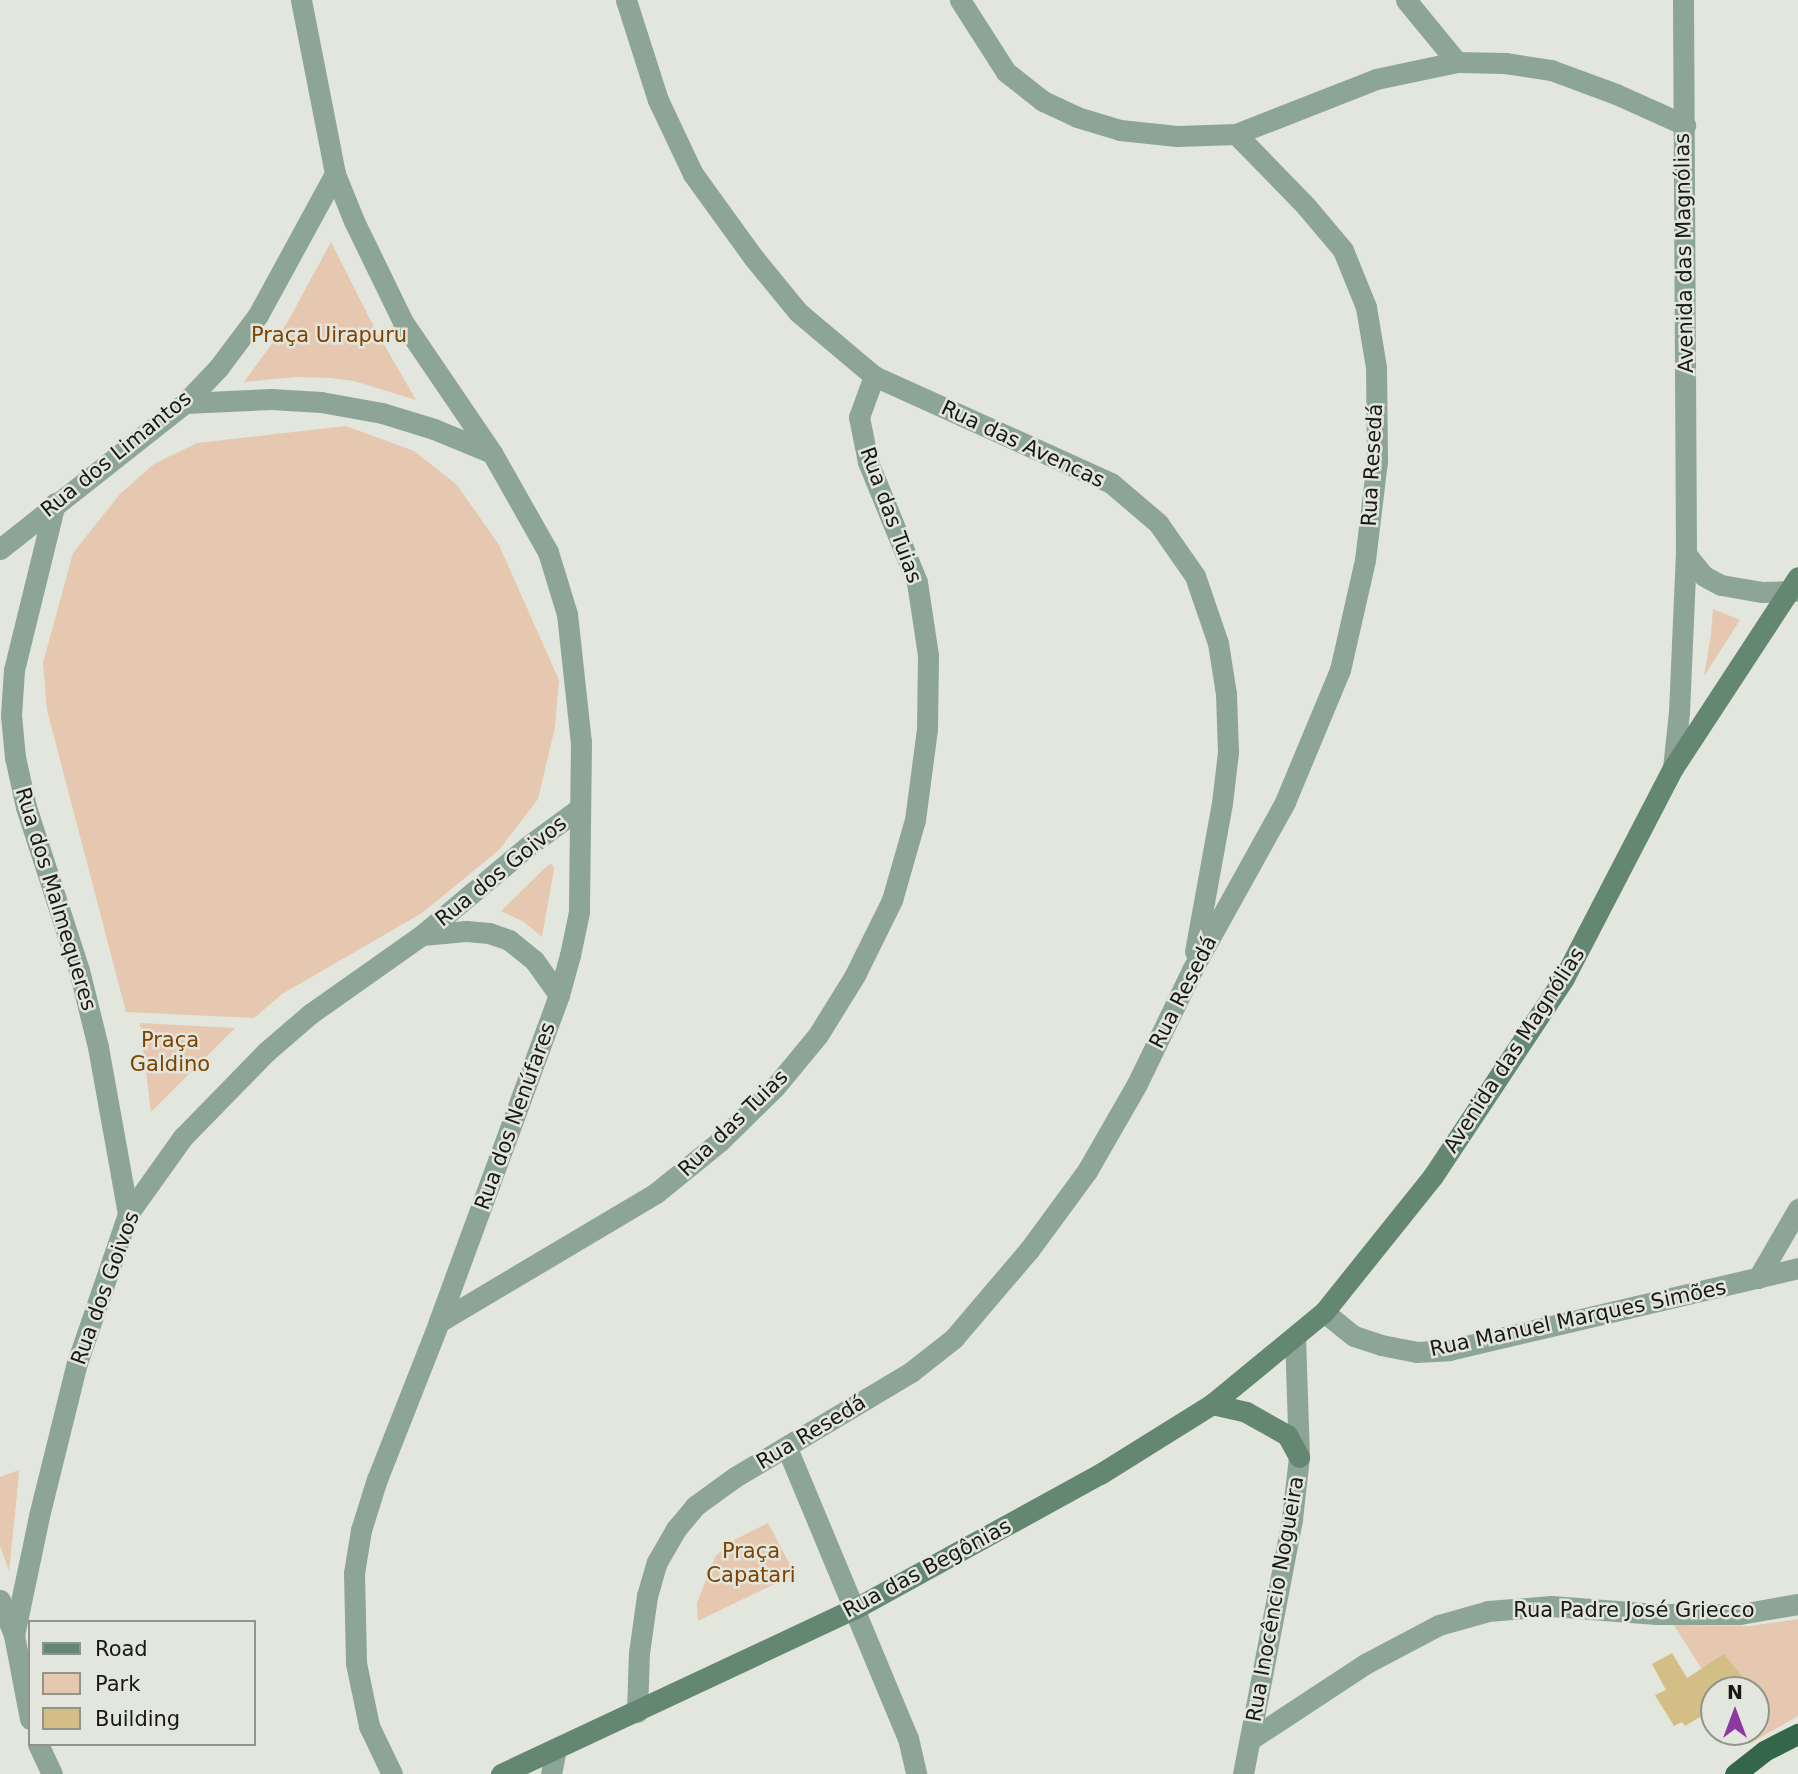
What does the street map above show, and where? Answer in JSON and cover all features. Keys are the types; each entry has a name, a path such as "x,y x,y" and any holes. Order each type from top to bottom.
{"highway":[{"path":"1735,1774 1764,1751 1798,1734"}],"main road":[{"name":"Avenida das Magnólias","path":"1324,1312 1433,1176 1564,978 1673,768 1796,587"},
{"name":"Rua das Begônias","path":"500,1774 854,1609 1100,1474 1212,1404 1295,1339 1324,1312"},
{"path":"1212,1404 1246,1412 1287,1435 1299,1457"}],"street":[{"path":"301,0 335,174 403,322 492,453"},
{"name":"Rua das Avencas","path":"626,0 657,100 693,174 752,257 798,312 874,376 1111,483 1158,523 1195,576 1218,643 1226,694 1228,752 1192,970"},
{"name":"Avenida das Magnólias","path":"960,0 1006,72 1054,107 1120,130 1177,136 1236,134 1376,79 1457,62 1504,63 1551,70 1616,94 1685,125 1686,554 1679,712 1673,768"},
{"path":"1406,0 1457,62"},
{"path":"1683,0 1685,125"},
{"name":"Rua Resedá","path":"637,1712 639,1653 647,1596 657,1562 676,1530 695,1506 735,1477 911,1372 954,1338 1029,1250 1087,1171 1137,1084 1192,970 1285,802 1340,670 1366,560 1377,461 1374,355 1366,307 1343,250 1306,206 1236,134"},
{"name":"Rua dos Limantos","path":"0,549 185,403 219,366 258,315 335,174"},
{"name":"Rua das Tuias","path":"439,1322 656,1193 720,1141 775,1087 818,1035 855,975 892,900 917,807 927,729 928,655 917,582 868,462 859,417 874,376"},
{"path":"185,403 271,399 321,402 382,413 433,429 492,453"},
{"name":"Rua dos Nenúfares","path":"392,1774 369,1726 356,1663 354,1573 361,1530 377,1479 439,1322 559,995 579,912 577,690 567,614 548,552 492,453"},
{"name":"Rua dos Malmequeres","path":"55,503 14,670 11,715 15,757 26,807 79,970 98,1047 128,1214"},
{"name":"Avenida das Magnólias","path":"1686,554 1703,576 1721,585 1743,590 1796,587"},
{"name":"Rua dos Goivos","path":"28,1708 14,1635 53,1454 77,1363 128,1214 183,1137 266,1052 310,1014 422,935 528,846 580,808"},
{"name":"Rua dos Goivos","path":"422,935 467,931 489,933 509,940 534,960 559,995"},
{"path":"1758,1278 1798,1209"},
{"name":"Rua Manuel Marques Simões","path":"1324,1312 1354,1336 1381,1345 1416,1352 1449,1350 1798,1268"},
{"name":"Rua Inocêncio Nogueira","path":"1243,1774 1285,1564 1299,1457 1295,1339"},
{"path":"787,1448 908,1738 916,1774"},
{"path":"0,1600 14,1635"},
{"name":"Rua Padre José Griecco","path":"1251,1739 1365,1664 1439,1625 1488,1611 1551,1606 1657,1614 1740,1614 1798,1604"},
{"path":"39,1746 52,1774"},
{"path":"551,1774 556,1748"}],"green space":[{"name":"Praça Uirapuru","path":"331,242 374,327 416,400 354,381 330,378 295,377 244,382 287,323"},
{"path":"346,426 414,451 457,485 499,545 559,680 555,727 538,799 499,850 422,913 282,994 254,1018 126,1012 47,710 43,663 73,553 120,494 154,464 197,443"},
{"path":"1713,609 1740,620 1704,676 1711,635"},
{"path":"552,864 554,869 542,937 524,922 501,911"},
{"name":"Praça Galdino","path":"140,1023 235,1028 151,1112"},
{"path":"19,1470 9,1571 0,1546 0,1477"},
{"name":"Praça Capatari","path":"768,1523 795,1574 698,1621 697,1603 715,1557 730,1542"},
{"path":"1798,1619 1798,1716 1770,1732 1770,1676 1706,1676 1674,1625 1750,1626"}],"building":[{"path":"1672,1653 1687,1678 1724,1654 1742,1676 1700,1676 1700,1717 1685,1726 1682,1722 1674,1726 1655,1695 1666,1690 1652,1664"}]}
